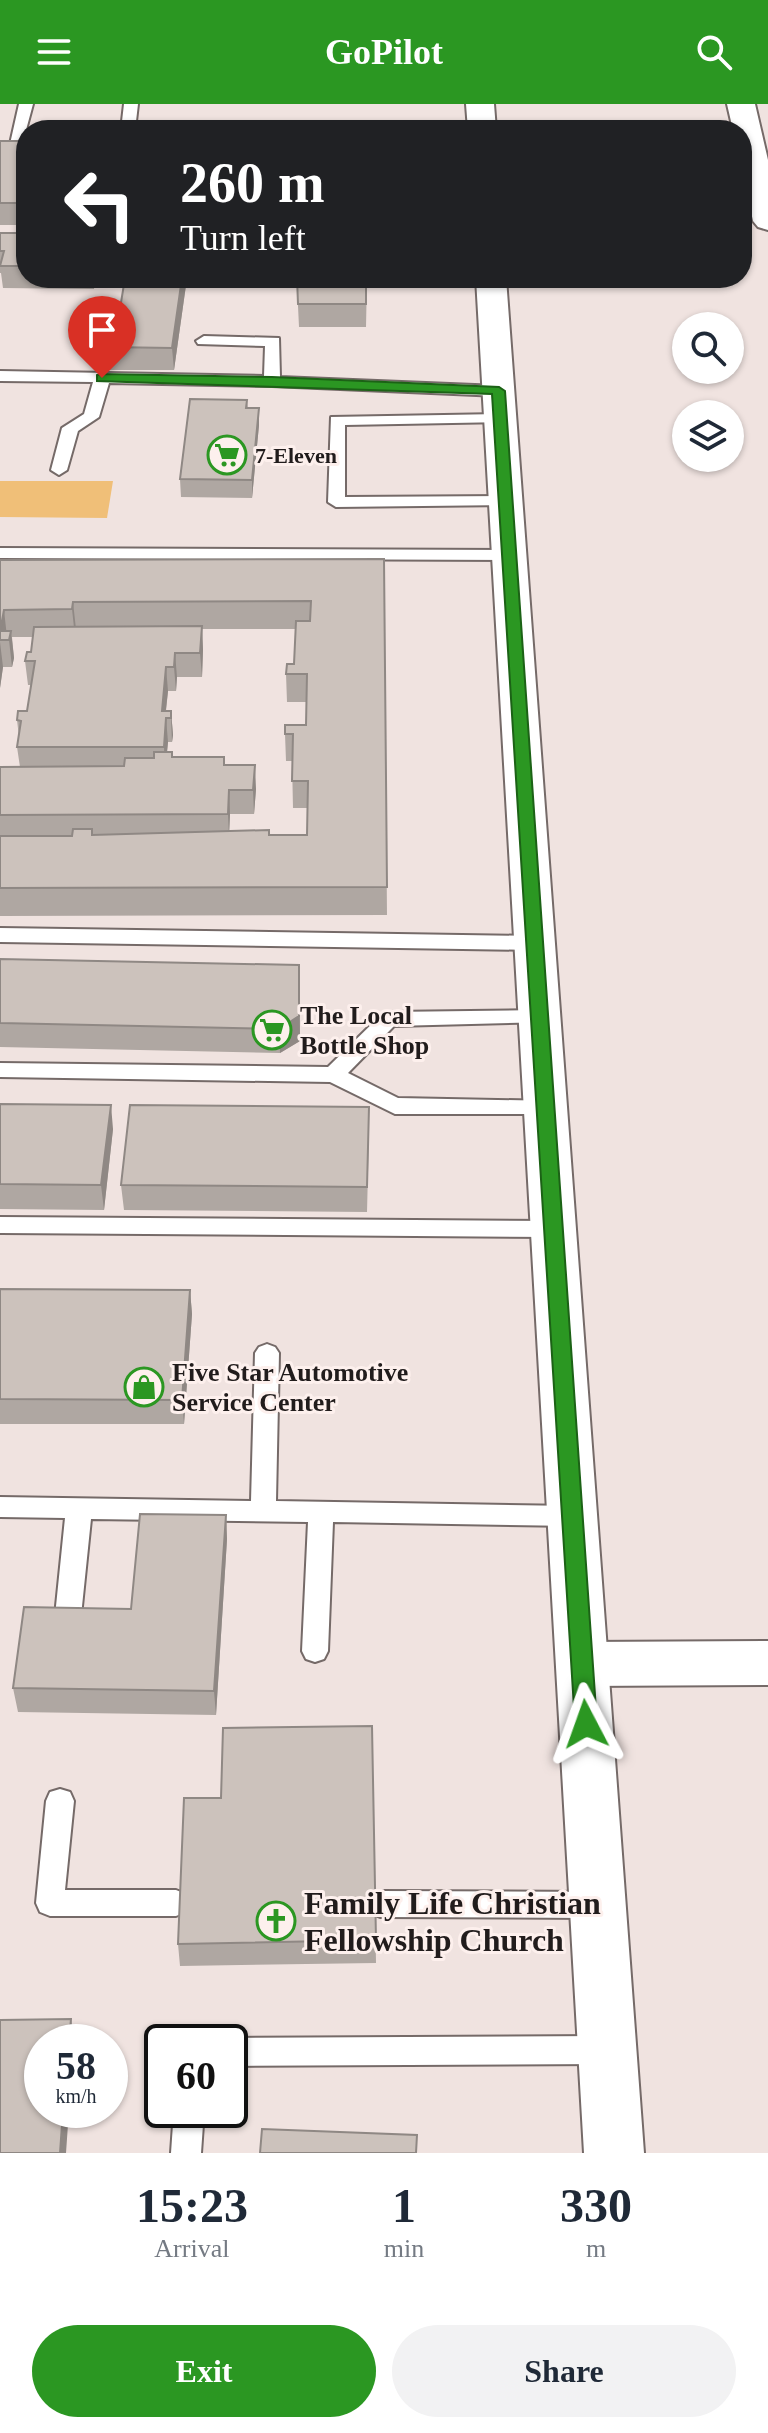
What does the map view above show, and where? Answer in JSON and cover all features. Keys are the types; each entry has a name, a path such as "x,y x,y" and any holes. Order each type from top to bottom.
{"main road":[{"path":"752,152 768,221"},
{"path":"492,288 614,2153"},
{"path":"583,1664 768,1663"}],"lane":[{"path":"204,341 273,341 272,381"},
{"path":"0,376 272,381 500,405"},
{"path":"59,470 70,428 91,417 102,378"},
{"path":"500,405 337,420 336,502 506,501"},
{"path":"0,553 510,555"},
{"path":"0,935 535,943"},
{"path":"333,1075 389,1019 540,1017"},
{"path":"0,1070 333,1075 395,1106 546,1106"},
{"path":"0,1225 554,1229"},
{"path":"263,1511 267,1353"},
{"path":"0,1507 573,1516"},
{"path":"68,1616 79,1508"},
{"path":"315,1651 321,1512"},
{"path":"60,1801 50,1903 176,1903"},
{"path":"380,1904 597,1905"},
{"path":"248,2052 606,2050"},
{"path":"186,2153 188,2128"}],"shaded area":[{"path":"0,481 113,481 107,518 0,517"}],"building":[{"path":"0,141 16,141 16,203 0,203"},
{"path":"0,233 16,233 16,266 0,266 4,251 0,251"},
{"path":"123,288 181,288 172,348 108,347 111,326 107,326 108,320 118,321"},
{"path":"297,288 366,288 366,304 298,304"},
{"path":"190,399 247,400 246,408 259,408 252,480 180,479"},
{"path":"384,559 387,887 0,888 0,836 72,836 73,829 92,829 92,835 269,830 269,835 307,835 308,781 292,781 293,734 285,734 285,725 306,725 307,674 286,674 287,664 294,664 296,621 310,621 311,601 73,602 72,609 4,610 0,631 0,560"},
{"path":"202,626 200,653 175,653 174,667 166,667 162,711 171,711 171,718 166,718 164,747 17,747 21,721 17,720 18,711 27,711 35,661 25,661 27,652 31,652 34,627"},
{"path":"0,631 11,631 9,640 0,640"},
{"path":"154,752 172,752 172,757 224,757 224,765 255,765 253,790 229,790 228,814 0,815 0,767 124,766 125,758 154,758"},
{"path":"0,959 299,965 299,1016 279,1029 0,1023"},
{"path":"0,1104 111,1105 101,1185 0,1184"},
{"path":"130,1105 369,1107 367,1187 121,1185"},
{"path":"0,1289 190,1290 182,1400 0,1399"},
{"path":"140,1514 226,1515 214,1691 13,1688 24,1607 131,1609"},
{"path":"372,1726 376,1940 178,1944 184,1798 221,1798 223,1728"},
{"path":"71,2019 71,2024 24,2024 24,2128 62,2128 60,2153 0,2153 0,2020"},
{"path":"262,2129 417,2135 416,2153 260,2153"}],"place":[{"name":"7-Eleven","path":"227,455"},
{"name":"The Local Bottle Shop","path":"272,1030"},
{"name":"Five Star Automotive Service Center","path":"144,1387"},
{"name":"Family Life Christian Fellowship Church","path":"276,1921"}],"route":[{"path":"102,378 272,381 499,391 586,1724"}]}
